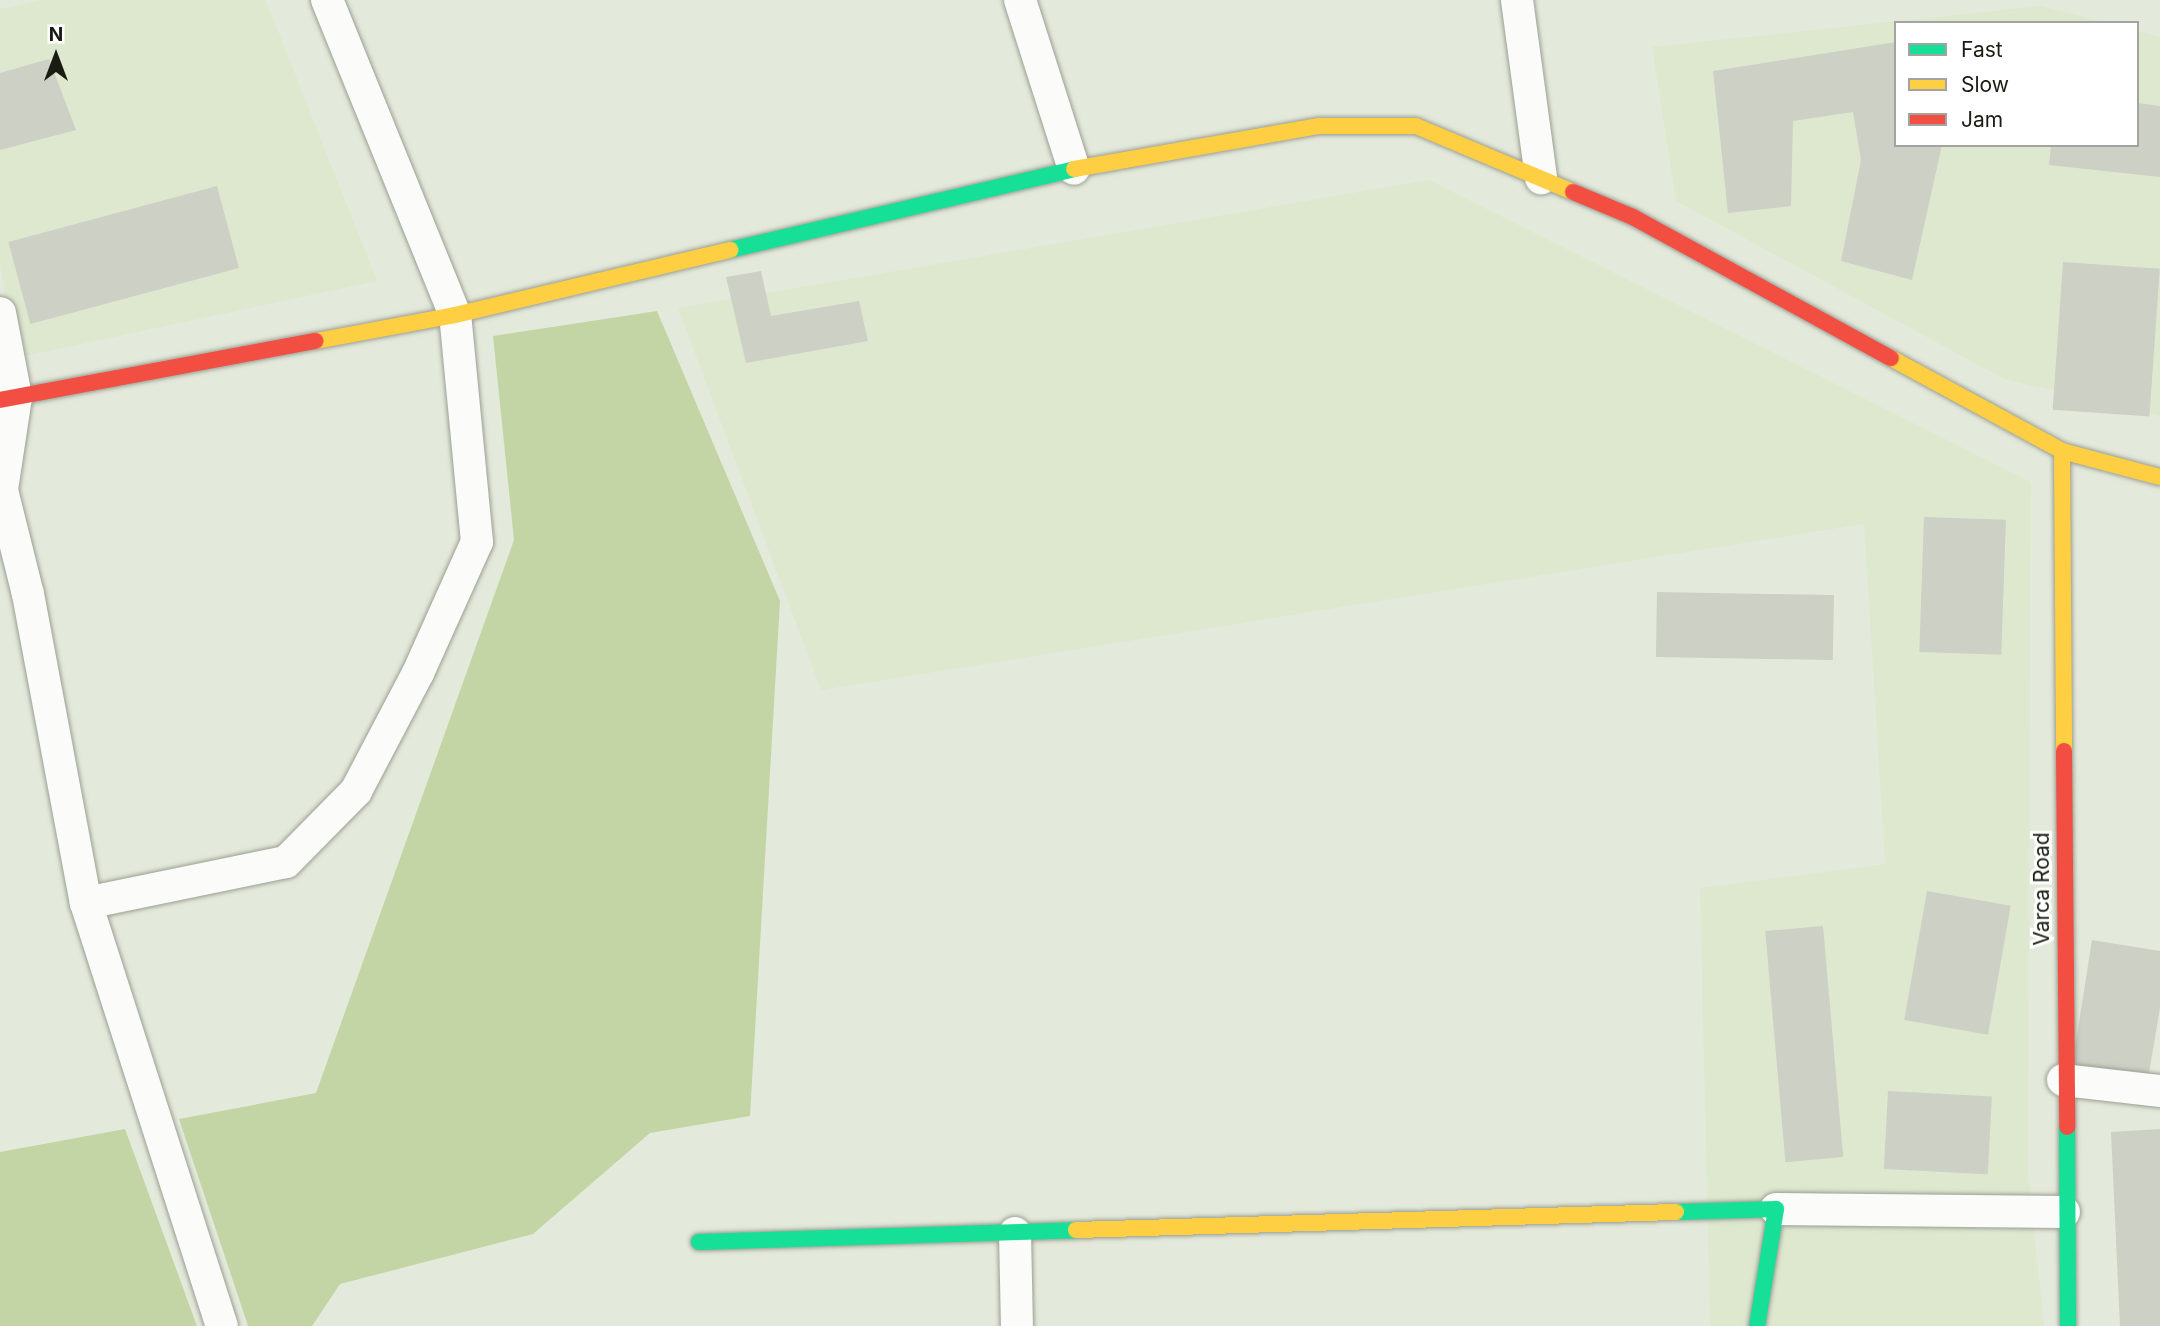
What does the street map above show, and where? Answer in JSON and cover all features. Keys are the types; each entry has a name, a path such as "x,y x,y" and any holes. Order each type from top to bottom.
{"main road":[{"path":"8,398 455,315 1074,169 1319,126 1416,126 1633,217 2062,451 2160,477"},
{"name":"Varca Road","path":"2062,451 2063,1080 2068,1326"},
{"path":"699,1242 1776,1209 1757,1326"}],"street":[{"path":"86,903 286,862 356,791 418,673 477,542 455,315 327,0"},
{"path":"1020,0 1074,169"},
{"path":"1517,0 1541,178"},
{"path":"0,313 8,398 2,490 28,594 86,903 222,1326"},
{"path":"2063,1080 2160,1091"},
{"path":"1776,1209 2064,1212"},
{"path":"1015,1233 1017,1326"}],"shaded area":[{"path":"43,0 266,0 377,281 16,358 0,266 0,9"},
{"path":"2040,6 2099,21 1898,21"},
{"path":"1894,21 1894,147 2139,147 2139,32 2160,37 2160,416 2004,379 1676,201 1652,47"},
{"path":"1429,180 2031,482 2028,1170 2044,1326 1710,1326 1700,888 1885,864 1864,524 821,690 678,308"}],"green space":[{"path":"657,311 780,601 750,1116 650,1133 533,1234 340,1284 312,1326 248,1326 179,1119 316,1093 514,540 493,336"},
{"path":"125,1129 197,1326 0,1326 0,1152"}],"building":[{"path":"1894,42 1894,147 1942,147 1912,280 1841,261 1861,160 1853,112 1793,121 1791,206 1728,213 1713,71"},
{"path":"49,59 76,130 0,150 0,73"},
{"path":"2139,103 2160,106 2160,177 2049,165 2051,147 2139,147"},
{"path":"217,186 239,268 30,324 8,242"},
{"path":"2063,262 2160,269 2149,416 2053,410"},
{"path":"761,271 771,316 859,301 868,341 746,363 726,277"},
{"path":"1924,517 2006,520 2001,655 1919,652"},
{"path":"1657,592 1834,595 1833,660 1656,657"},
{"path":"1927,891 2011,906 1988,1035 1904,1020"},
{"path":"1823,926 1843,1157 1785,1162 1765,931"},
{"path":"2092,940 2160,951 2160,1008 2148,1079 2072,1067"},
{"path":"1888,1091 1992,1096 1988,1174 1884,1169"},
{"path":"2160,1129 2160,1326 2120,1326 2111,1132"}],"traffic: fast":[{"path":"730,250 1074,169"},
{"path":"2067,1127 2068,1326"},
{"path":"1676,1212 1776,1209 1757,1326"},
{"path":"699,1242 1076,1230"}],"traffic: slow":[{"path":"1074,169 1319,126 1416,126 1573,192"},
{"path":"316,341 455,315 730,250"},
{"path":"1891,358 2062,451 2160,477"},
{"path":"2062,451 2064,751"},
{"path":"1076,1230 1676,1212"}],"traffic: jam":[{"path":"1573,192 1633,217 1891,358"},
{"path":"0,400 316,341"},
{"path":"2064,751 2067,1127"}]}
